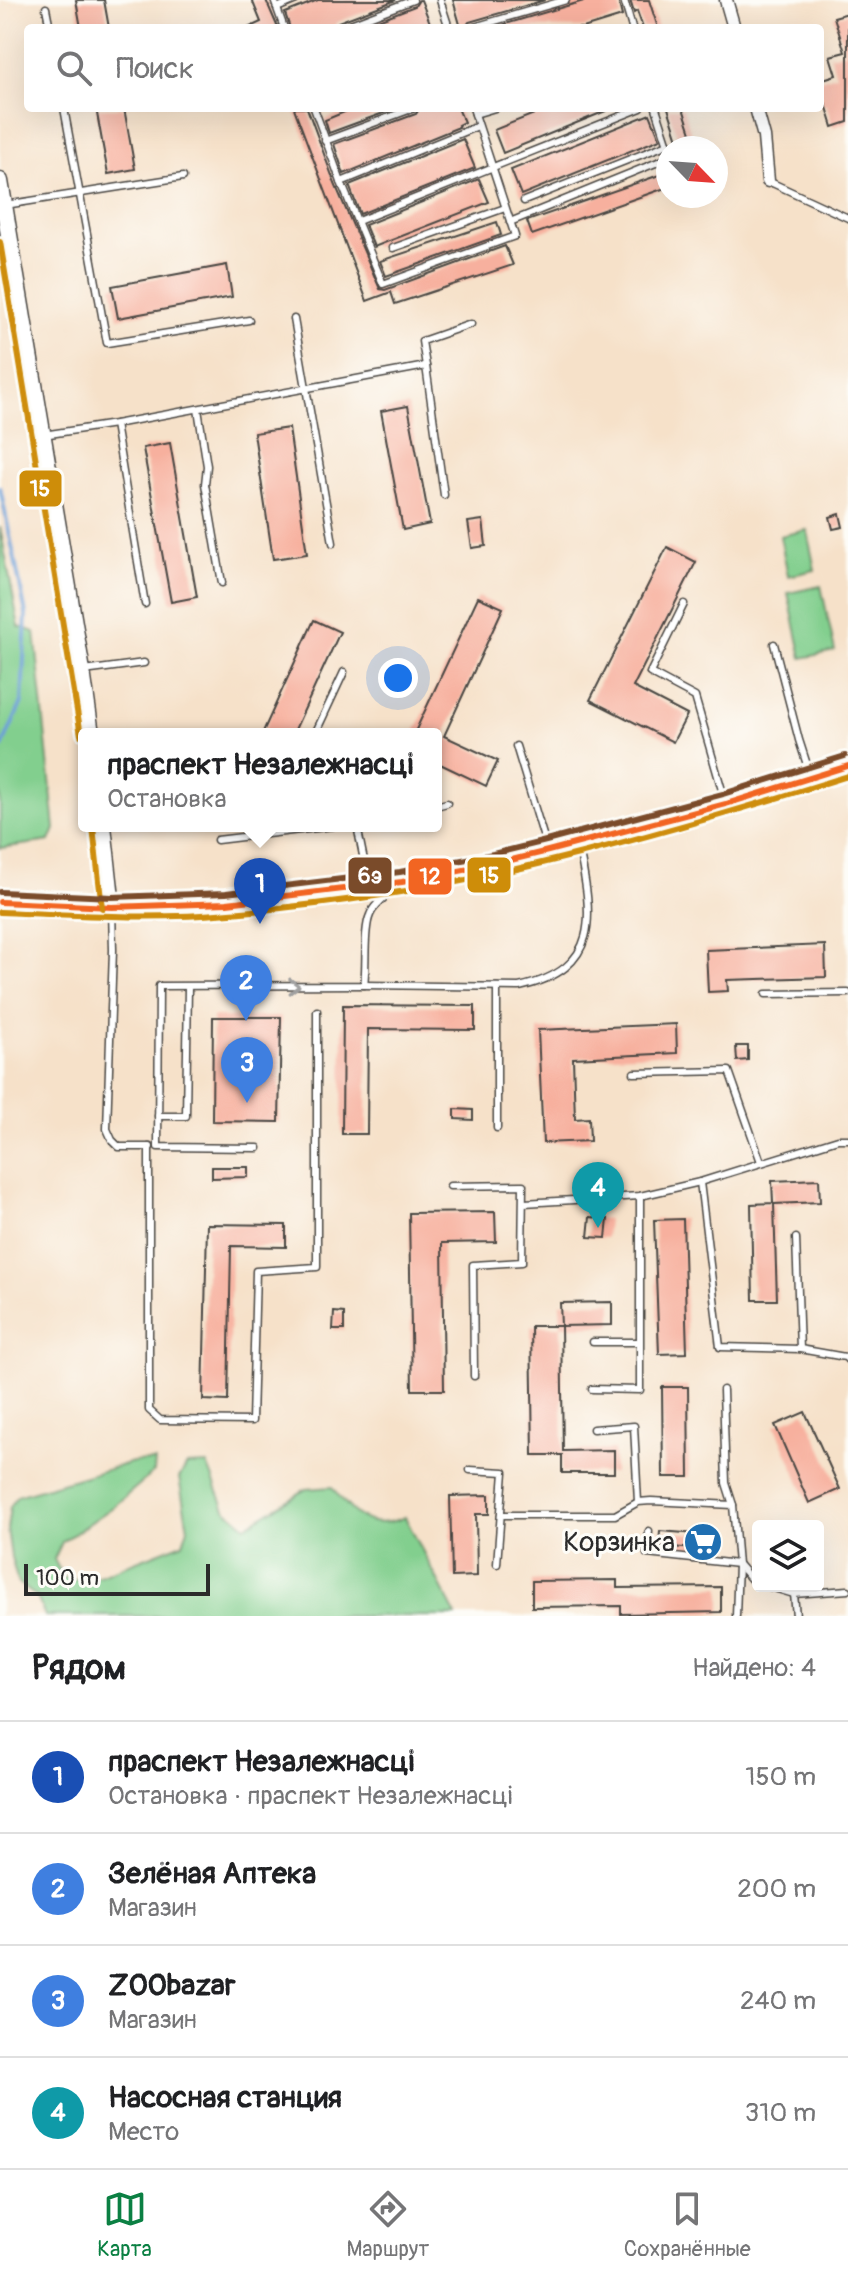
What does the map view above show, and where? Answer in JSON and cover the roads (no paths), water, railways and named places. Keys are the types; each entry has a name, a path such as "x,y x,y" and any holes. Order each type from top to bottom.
{"main road":[{"path":"0,181 90,728"},
{"path":"0,902 112,907 227,903 402,882 548,851 726,804 848,766"},
{"path":"104,832 112,907"}],"street":[{"path":"726,0 733,24"},
{"path":"757,112 764,137 768,181"}],"lane":[{"path":"274,0 283,24"},
{"path":"277,8 296,0"},
{"path":"350,24 413,0"},
{"path":"440,0 448,24"},
{"path":"485,24 566,0"},
{"path":"624,0 630,24"},
{"path":"46,8 49,24"},
{"path":"65,112 107,343 249,320"},
{"path":"315,112 383,284 515,236 474,112"},
{"path":"325,141 403,112"},
{"path":"358,221 631,112"},
{"path":"657,112 665,136"},
{"path":"341,182 478,126"},
{"path":"524,201 656,151"},
{"path":"510,222 656,163"},
{"path":"4,205 183,177"},
{"path":"768,181 848,218"},
{"path":"393,248 505,208"},
{"path":"294,319 333,543"},
{"path":"444,495 422,341 471,324"},
{"path":"43,435 426,366"},
{"path":"198,409 207,466 205,484 222,583"},
{"path":"115,424 145,604"},
{"path":"684,604 650,673 695,697 726,804"},
{"path":"774,644 811,777"},
{"path":"82,671 144,663"},
{"path":"318,728 344,672"},
{"path":"516,746 548,851"},
{"path":"442,804 447,803"},
{"path":"217,840 283,832"},
{"path":"358,832 369,885"},
{"path":"317,1011 317,1267 256,1271 252,1421 160,1420 149,1410 159,986 528,985 568,966 581,948 589,925 589,901 578,843"},
{"path":"364,985 366,929 371,912 402,882"},
{"path":"112,907 107,1129 112,1140 119,1147 258,1148"},
{"path":"158,1116 186,1116 188,987"},
{"path":"497,987 497,1128"},
{"path":"766,994 848,993"},
{"path":"634,1073 729,1071 761,1162"},
{"path":"524,1203 640,1196 700,1182 838,1139 848,1139"},
{"path":"700,1182 720,1347 800,1349 848,1360"},
{"path":"450,1186 523,1185 522,1262 473,1265 474,1376"},
{"path":"592,1389 640,1390 640,1196"},
{"path":"796,1238 800,1349"},
{"path":"593,1342 639,1342"},
{"path":"723,1390 726,1483 733,1505 738,1564 736,1616"},
{"path":"593,1429 634,1426 638,1502"},
{"path":"470,1470 504,1472 497,1564"},
{"path":"501,1515 615,1515 638,1502 651,1501 733,1505"},
{"path":"649,1531 647,1554 738,1564 752,1579"},
{"path":"787,1592 848,1590"},
{"path":"794,1594 796,1616"}],"waterway":[{"path":"0,487 26,614 22,702 0,752"}],"place":[{"name":"праспект Незалежнасці","path":"260,924"},
{"name":"Зелёная Аптека","path":"246,1021"},
{"name":"ZOObazar","path":"247,1103"},
{"name":"Насосная станция","path":"598,1228"},
{"name":"Корзинка","path":"703,1542"}]}
